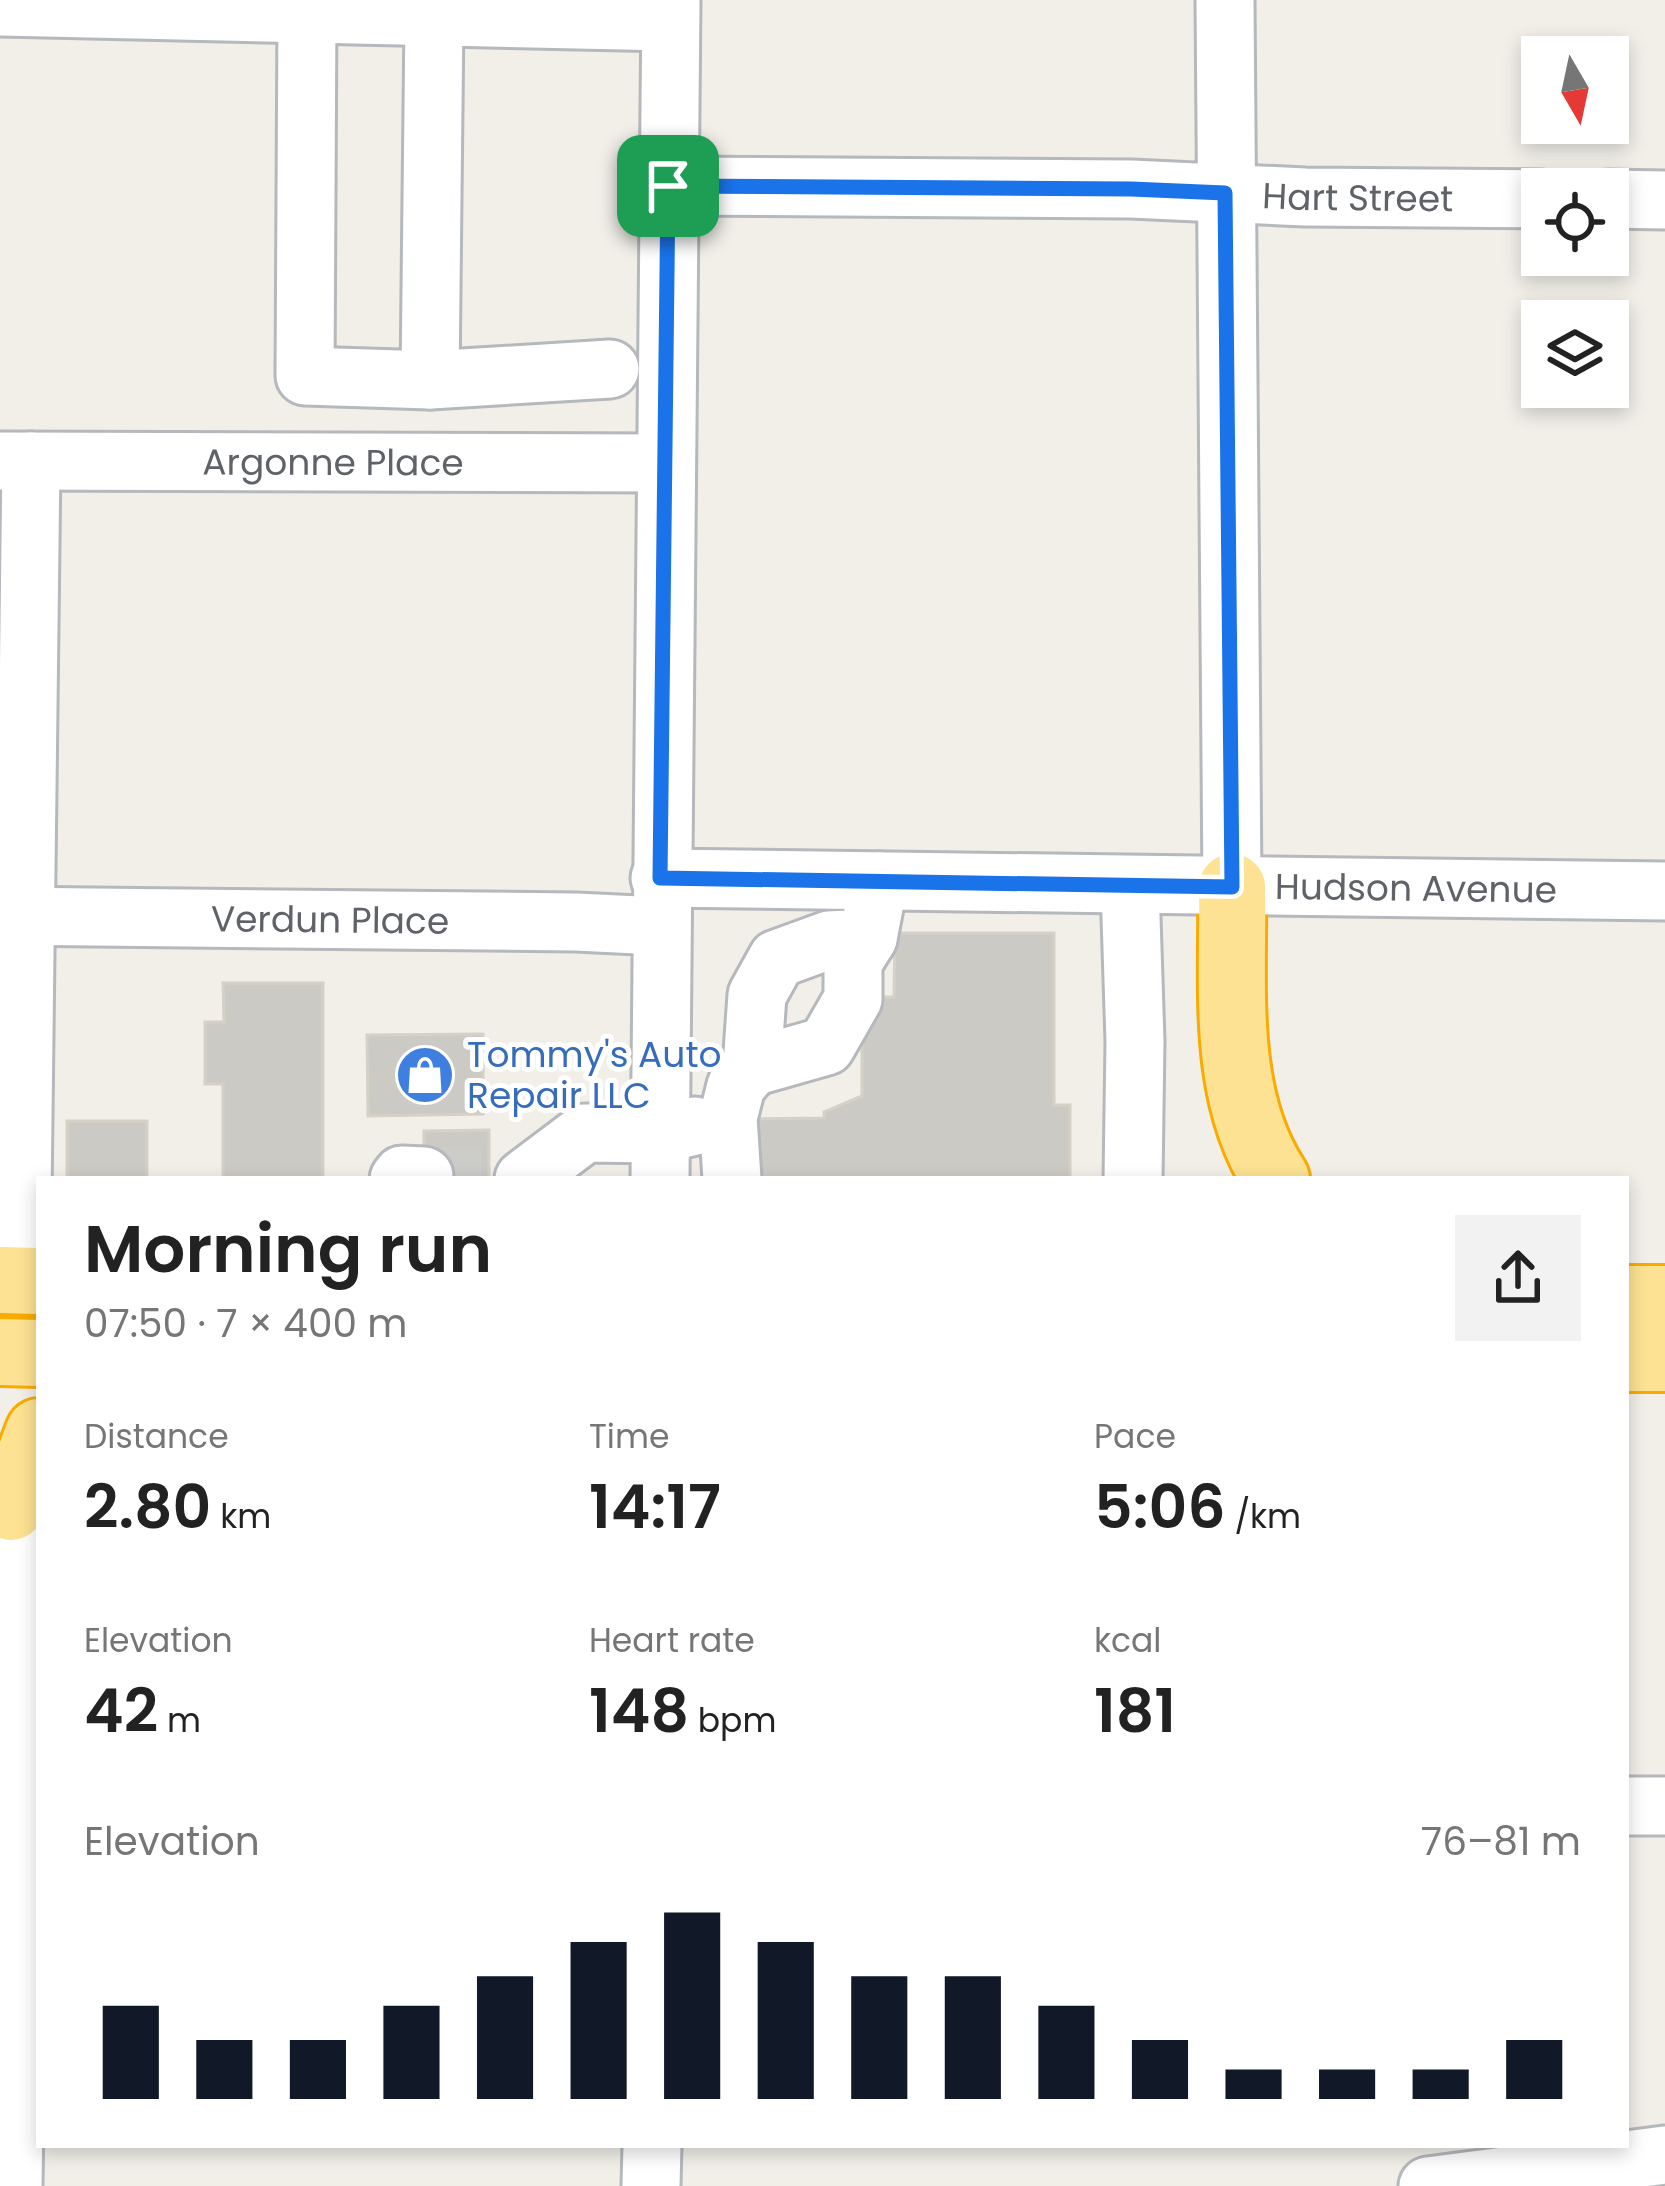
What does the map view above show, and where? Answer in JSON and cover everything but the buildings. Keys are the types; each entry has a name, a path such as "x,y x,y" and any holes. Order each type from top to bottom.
{"highway":[{"path":"1232,887 1238,1081 1249,1129 1274,1176"},
{"path":"1629,1298 1665,1299"},
{"path":"0,1352 36,1353"},
{"path":"1629,1358 1665,1358"},
{"path":"6,1496 36,1438"}],"street":[{"path":"1225,0 1232,887"},
{"path":"0,7 173,6 307,14 365,8 434,17 670,11 660,1157"},
{"path":"307,14 305,376 430,380 610,369"},
{"path":"430,380 434,17"},
{"name":"Hart Street","path":"668,186 1108,188 1521,199"},
{"path":"1629,199 1665,200"},
{"path":"15,461 13,1030 20,1280"},
{"name":"Argonne Place","path":"15,461 665,463"},
{"path":"732,1176 728,1118 736,1086 752,1067 826,1046 853,999 853,962 868,938 879,881"},
{"name":"Hudson Avenue","path":"660,902 879,881 1665,891"},
{"path":"1130,886 1133,1176"},
{"name":"Verdun Place","path":"13,916 576,922 660,902"},
{"path":"752,1067 757,995 777,959 830,940 868,938"},
{"path":"515,1176 585,1133 660,1157 728,1118"},
{"path":"6,1496 18,1831 13,2186"},
{"path":"1629,1806 1665,1806"},
{"path":"651,2186 652,2148"},
{"path":"1428,2186 1651,2166"}],"place":[{"name":"Tommy's Auto Repair LLC","path":"425,1075"}],"route":[{"path":"668,186 1225,193 1232,887 660,878 668,186"}]}
